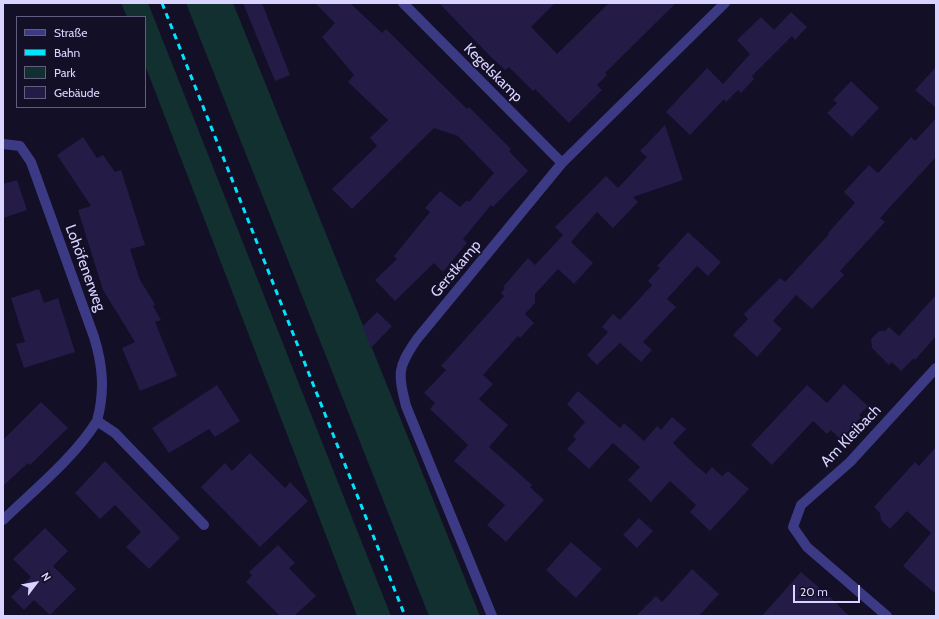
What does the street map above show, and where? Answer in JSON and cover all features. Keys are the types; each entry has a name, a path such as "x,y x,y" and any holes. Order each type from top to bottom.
{"street":[{"name":"Kegelskamp","path":"402,3 562,163"},
{"name":"Gerstkamp","path":"492,616 406,406 399,379 404,358 417,339 562,163 725,3"},
{"name":"Lohöfenerweg","path":"3,144 20,146 31,162 94,337 100,358 103,380 102,401 97,421 88,435 3,520"},
{"name":"Am Kleibach","path":"887,616 807,548 793,527 801,505 850,462 936,368"},
{"path":"97,421 116,434 204,525"}],"green space":[{"path":"121,3 148,3 391,616 357,616 146,68 146,16 127,16"},
{"path":"186,3 233,3 480,616 429,616"}],"building":[{"path":"243,3 262,3 290,75 275,81"},
{"path":"315,3 350,3 382,33 386,29 467,109 469,107 511,149 509,151 528,171 493,207 491,205 463,239 467,243 443,272 434,263 395,301 375,280 397,259 394,256 430,212 425,208 440,191 460,207 467,200 469,202 494,173 458,136 434,128 352,209 332,189 377,146 370,138 388,120 348,82 354,75 322,37 335,23"},
{"path":"439,3 555,3 531,27 557,54 609,3 676,3 605,73 607,75 597,85 602,90 569,123 535,89 533,91 509,67 505,70"},
{"path":"791,12 807,27 795,40 792,36 752,76 754,79 741,93 738,90 726,102 724,99 690,135 666,112 707,68 723,84 750,54 737,40 761,17 774,30"},
{"path":"936,67 936,108 915,90"},
{"path":"851,81 879,108 852,137 827,113 837,103 833,100"},
{"path":"936,118 936,157 880,218 885,222 840,271 844,275 812,309 796,295 773,321 782,329 757,357 733,335 748,319 744,314 780,278 785,282 829,234 828,233 855,203 844,192 869,165 878,173 911,137 915,141"},
{"path":"665,125 683,180 633,197 638,202 613,228 597,212 571,242 593,263 574,284 558,269 535,294 535,303 525,314 534,323 520,338 518,336 483,375 493,384 479,399 508,425 489,447 532,485 530,487 544,500 506,542 487,525 505,505 454,461 468,445 430,409 435,403 424,393 446,370 441,366 504,296 501,293 505,288 503,287 528,258 535,265 563,235 555,227 606,176 618,188 647,157 640,151"},
{"path":"83,137 97,158 103,155 115,172 121,170 145,245 130,249 140,280 155,304 153,306 161,320 155,322 177,376 140,391 122,348 135,342 103,290 78,210 91,206 57,155"},
{"path":"17,180 27,210 3,218 3,184"},
{"path":"688,232 721,262 708,276 697,266 667,299 676,307 643,342 652,350 641,362 620,343 597,365 587,355 608,332 602,327 613,314 620,320 652,285 648,281 660,268 657,266"},
{"path":"39,289 44,303 58,298 75,352 24,368 16,344 25,342 11,298"},
{"path":"936,295 936,336 915,360 914,358 901,371 892,362 889,365 872,348 871,339 879,331 885,331 889,327 899,336"},
{"path":"377,312 392,326 371,348 363,326"},
{"path":"844,384 868,406 859,415 861,417 841,440 831,430 827,434 813,421 772,465 751,445 807,385 827,403"},
{"path":"217,385 240,421 215,437 209,429 169,453 152,428"},
{"path":"578,391 620,428 624,423 644,441 657,426 661,430 672,417 686,429 673,443 691,461 706,474 712,467 722,476 728,471 749,489 710,531 690,512 696,505 670,481 651,502 628,480 640,467 613,443 589,469 567,449 576,439 573,436 585,422 567,404"},
{"path":"41,402 68,428 30,465 28,463 3,486 3,440"},
{"path":"936,447 936,594 903,566 931,533 907,511 890,529 881,520 880,513 874,507 915,462 919,466"},
{"path":"250,453 285,488 290,482 308,501 260,547 201,487 225,463 232,471"},
{"path":"105,461 180,538 149,569 126,547 141,532 115,505 100,519 75,493"},
{"path":"639,518 653,531 637,548 623,535"},
{"path":"45,528 68,551 53,566 76,589 50,615 34,600 24,610 11,597 31,577 13,559"},
{"path":"571,542 602,569 576,598 546,570"},
{"path":"278,545 295,563 289,568 316,596 294,616 280,616 246,582 252,575 249,572"},
{"path":"692,569 719,594 699,616 636,616 656,596 662,602"},
{"path":"801,572 830,597 849,616 762,616"}],"railway":[{"path":"162,3 405,616"}]}
